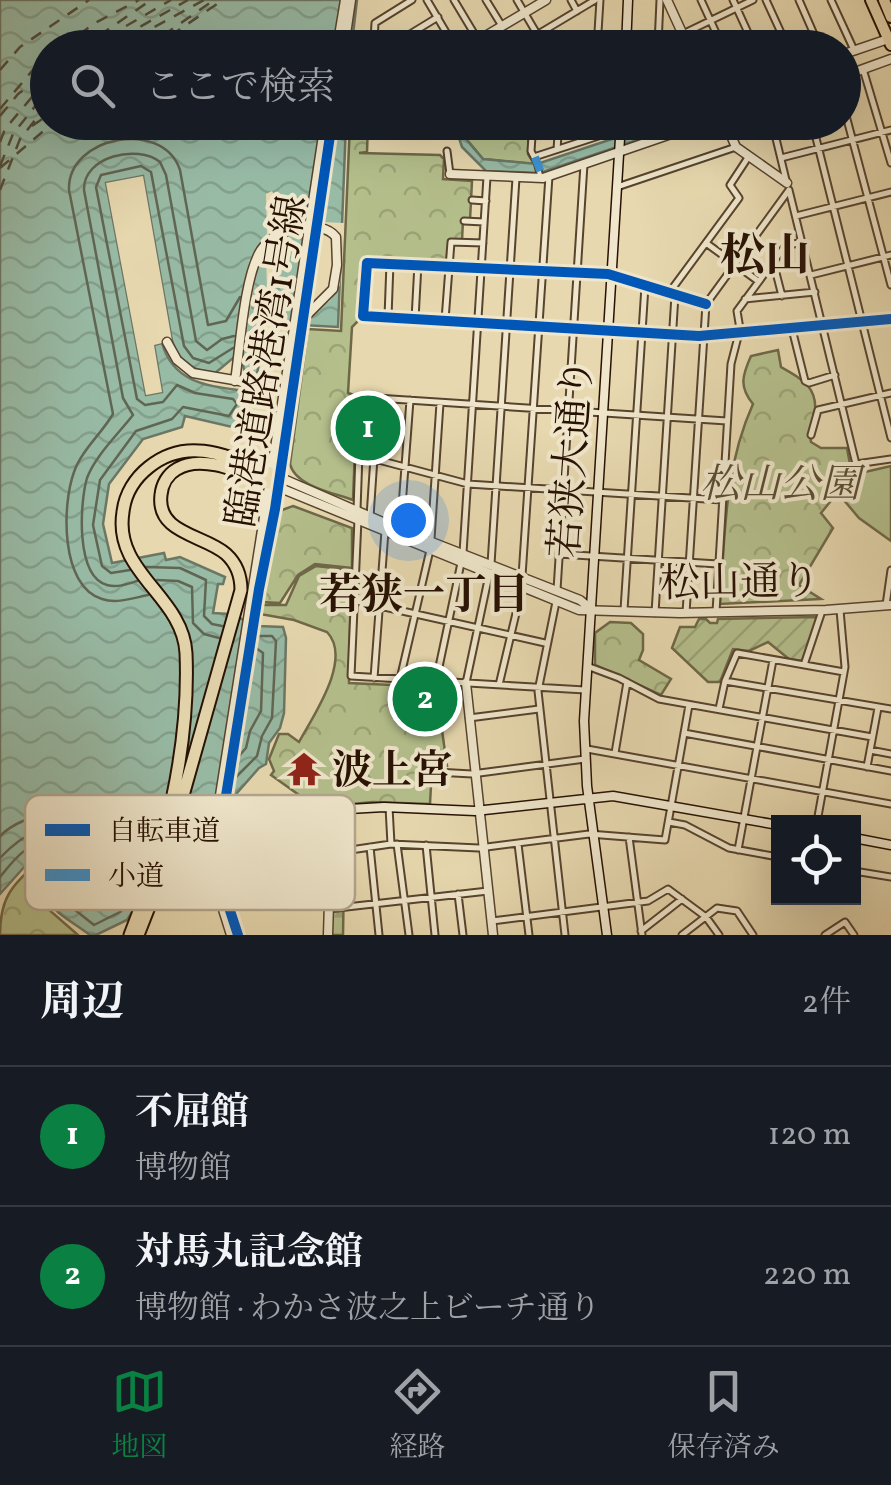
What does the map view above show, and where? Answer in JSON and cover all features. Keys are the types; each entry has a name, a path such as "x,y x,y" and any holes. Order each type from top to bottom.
{"highway":[{"path":"871,0 890,42"},
{"path":"886,1 891,16"},
{"path":"169,795 182,722 186,657 182,631 166,603 135,567 124,542 122,516 128,493 144,471 164,457 203,450 274,482"},
{"path":"181,795 200,724 247,607 233,560 217,547 170,523 162,506 162,488 174,471 193,464 226,468 274,482"},
{"path":"130,935 138,910"},
{"path":"138,935 148,910"}],"street":[{"path":"343,30 348,0"},
{"path":"375,30 375,23 412,0"},
{"path":"427,0 444,30"},
{"path":"454,0 472,30"},
{"path":"486,0 502,26"},
{"path":"517,0 534,30"},
{"path":"495,30 546,0"},
{"path":"571,0 577,10"},
{"path":"547,30 598,0 597,30"},
{"path":"627,30 628,0"},
{"path":"664,0 681,30"},
{"path":"660,30 664,0"},
{"path":"701,0 714,30"},
{"path":"733,0 747,30"},
{"path":"691,30 753,0"},
{"path":"766,0 780,30"},
{"path":"798,0 812,30"},
{"path":"831,0 845,30"},
{"path":"417,30 438,17"},
{"path":"861,48 890,42"},
{"path":"891,59 863,69 887,131 891,163"},
{"path":"861,137 887,131"},
{"name":"臨港道路港湾1号線","path":"247,607 274,482 325,140"},
{"name":"臨港道路港湾1号線","path":"247,607 274,482 287,373 302,322 326,140"},
{"path":"522,576 542,271 544,176 531,151 532,140"},
{"path":"558,150 559,140"},
{"path":"536,160 588,140"},
{"name":"若狭大通り","path":"607,935 584,754 585,690 619,140"},
{"path":"447,151 450,174 516,178 544,176 648,140"},
{"path":"733,140 736,147 788,187"},
{"path":"776,140 856,464 891,459"},
{"path":"816,140 891,438"},
{"path":"781,158 850,140"},
{"path":"854,140 888,256 891,285"},
{"path":"617,187 736,147"},
{"path":"656,614 672,294 739,198 730,184 749,156"},
{"path":"556,590 584,164"},
{"path":"436,681 462,558 487,177"},
{"path":"493,935 466,683 489,574 516,178"},
{"path":"686,613 706,304 788,187"},
{"path":"796,216 891,192"},
{"path":"472,200 486,200"},
{"path":"464,222 484,222"},
{"path":"235,381 253,267 276,235 302,228 322,228 333,232 337,265 329,294 302,322"},
{"path":"446,320 451,242 483,243"},
{"path":"716,612 731,364 740,334 737,311 785,246 802,242"},
{"path":"706,243 758,281"},
{"path":"811,275 888,256"},
{"path":"774,261 782,296"},
{"path":"706,304 612,276 390,263 366,264 363,316 704,336 891,320"},
{"path":"388,317 390,263"},
{"path":"415,319 418,264"},
{"path":"308,283 315,294 329,294"},
{"path":"624,613 646,286"},
{"path":"745,299 815,292"},
{"path":"792,328 805,381 835,375"},
{"path":"167,342 188,370 274,388 281,407"},
{"path":"274,388 287,373"},
{"path":"811,435 818,410 891,392"},
{"path":"585,690 351,676 361,397 728,421"},
{"path":"370,517 378,398"},
{"path":"400,533 410,400"},
{"path":"400,679 430,544 440,403"},
{"path":"359,454 468,484 722,500"},
{"path":"274,482 400,533"},
{"path":"357,515 370,517 462,558 490,563 580,600 591,609"},
{"path":"374,678 386,530"},
{"path":"559,554 718,564"},
{"name":"松山通り","path":"462,558 489,574 579,610 656,614 840,610 889,605"},
{"path":"889,605 891,570"},
{"path":"500,685 522,588"},
{"path":"353,600 546,643"},
{"path":"556,602 538,687 565,935"},
{"path":"225,795 247,607"},
{"path":"804,665 822,610"},
{"path":"818,815 844,672 840,610"},
{"path":"719,709 725,680 737,653 844,672"},
{"path":"738,850 773,660"},
{"path":"586,666 650,696 872,737"},
{"path":"725,680 891,710"},
{"path":"615,753 627,682"},
{"path":"355,849 394,844 483,848 593,834 666,840 690,705"},
{"path":"867,767 878,708"},
{"path":"468,718 539,709"},
{"path":"684,733 891,771"},
{"path":"870,750 891,754"},
{"path":"436,772 475,773 546,764 584,754 615,753 891,804"},
{"path":"355,809 480,810 589,797 626,797 771,824"},
{"path":"389,807 409,935"},
{"path":"669,822 686,826 729,848 771,856"},
{"path":"629,837 641,933"},
{"path":"861,839 891,845"},
{"path":"518,844 530,935"},
{"path":"426,846 436,935"},
{"path":"370,847 379,935"},
{"path":"861,872 891,878"},
{"path":"492,921 648,901 668,889 706,917 719,935"},
{"path":"355,906 488,891"},
{"path":"458,894 463,935"},
{"path":"641,933 682,899"},
{"path":"682,935 718,908 737,912 753,935"},
{"path":"225,910 234,935"},
{"path":"825,935 845,922 854,935"}],"green space":[{"path":"349,140 367,140 367,152 359,153 440,155 444,159 443,179 472,181 470,220 463,220 462,241 449,242 446,262 363,259 360,319 352,327 348,393 357,396 353,500 307,483 293,472 290,464 308,329 341,331"},
{"path":"467,140 528,140 528,154 534,164 483,159"},
{"name":"松山公園","path":"778,350 781,367 803,381 815,400 811,442 821,448 847,448 852,475 821,513 833,528 799,585 821,599 720,604 731,477 753,404 744,387 744,375 751,356"},
{"path":"891,466 891,541 859,518 837,492 852,475"},
{"path":"293,506 352,528 352,568 315,564 298,575 280,603 262,602 278,518 282,510"},
{"path":"316,566 351,570 349,683 436,687 447,766 432,768 430,804 355,804 355,795 299,795 271,775 274,771 269,759 279,734 288,734 299,742 328,687 336,657 327,632 294,620 260,614 261,605 286,605 299,576"},
{"path":"817,617 802,661 789,659 768,642 749,651 733,649 720,682 708,682 672,648 680,627 695,627 699,619 717,623 718,619"},
{"path":"610,622 631,623 643,634 639,660 671,679 661,695 595,665 595,633"},
{"path":"25,874 25,910 49,910 78,935 0,935 5,901"},
{"path":"330,910 343,910 343,935 329,935"}],"water":[{"path":"0,0 357,0 354,30 30,30 30,140 345,140 338,327 266,323 256,380 245,374 242,360 233,358 214,374 193,368 179,355 172,341 143,176 106,183 146,395 162,392 154,345 162,343 168,357 185,376 209,385 251,392 248,411 244,412 245,430 185,416 182,427 143,439 109,484 103,524 112,563 164,553 166,560 180,557 225,577 223,584 218,584 213,613 230,614 258,626 283,627 284,713 280,728 269,743 266,764 235,795 25,795 25,866 0,894"},
{"path":"460,140 467,140 483,159 537,164 609,140 638,140 540,173 486,171"},
{"path":"134,910 127,920 96,935 90,935 58,912"}],"pier":[{"path":"319,140 334,140 321,222 344,223 340,285 330,301 314,312 307,330 289,329 304,233 277,239 272,295 267,293 266,251 257,267 242,360 233,358 249,261 267,235 266,194 272,191 274,195 275,228 306,222"},
{"path":"143,176 172,341 167,342 139,182 112,187 150,389 156,388 149,343 161,338 166,342 154,345 162,392 146,395 106,183"}],"ferry route":[{"path":"45,30 89,0"},
{"path":"85,30 139,0"},
{"path":"107,30 151,0"},
{"path":"119,30 171,0"},
{"path":"134,30 188,0"},
{"path":"149,30 204,0"},
{"path":"171,30 214,0"},
{"path":"179,30 223,0"},
{"path":"0,70 30,40"},
{"path":"0,109 30,73"},
{"path":"0,116 30,85"},
{"path":"0,142 5,129 30,99"},
{"path":"0,166 13,134 30,113"},
{"path":"0,190 20,139 30,126"},
{"path":"0,168 33,140"}],"marked path":[{"path":"535,157 543,178"}],"cycle path":[{"path":"226,795 275,509 329,140"},
{"path":"706,304 608,274 367,263 363,316 699,336 891,319"},
{"path":"230,910 238,935"}],"place":[{"name":"不屈館","path":"368,428"},
{"name":"対馬丸記念館","path":"425,699"},
{"name":"波上宮","path":"304,769"}],"district":[{"name":"松山","path":"765,254"},
{"name":"若狭一丁目","path":"424,593"}]}
